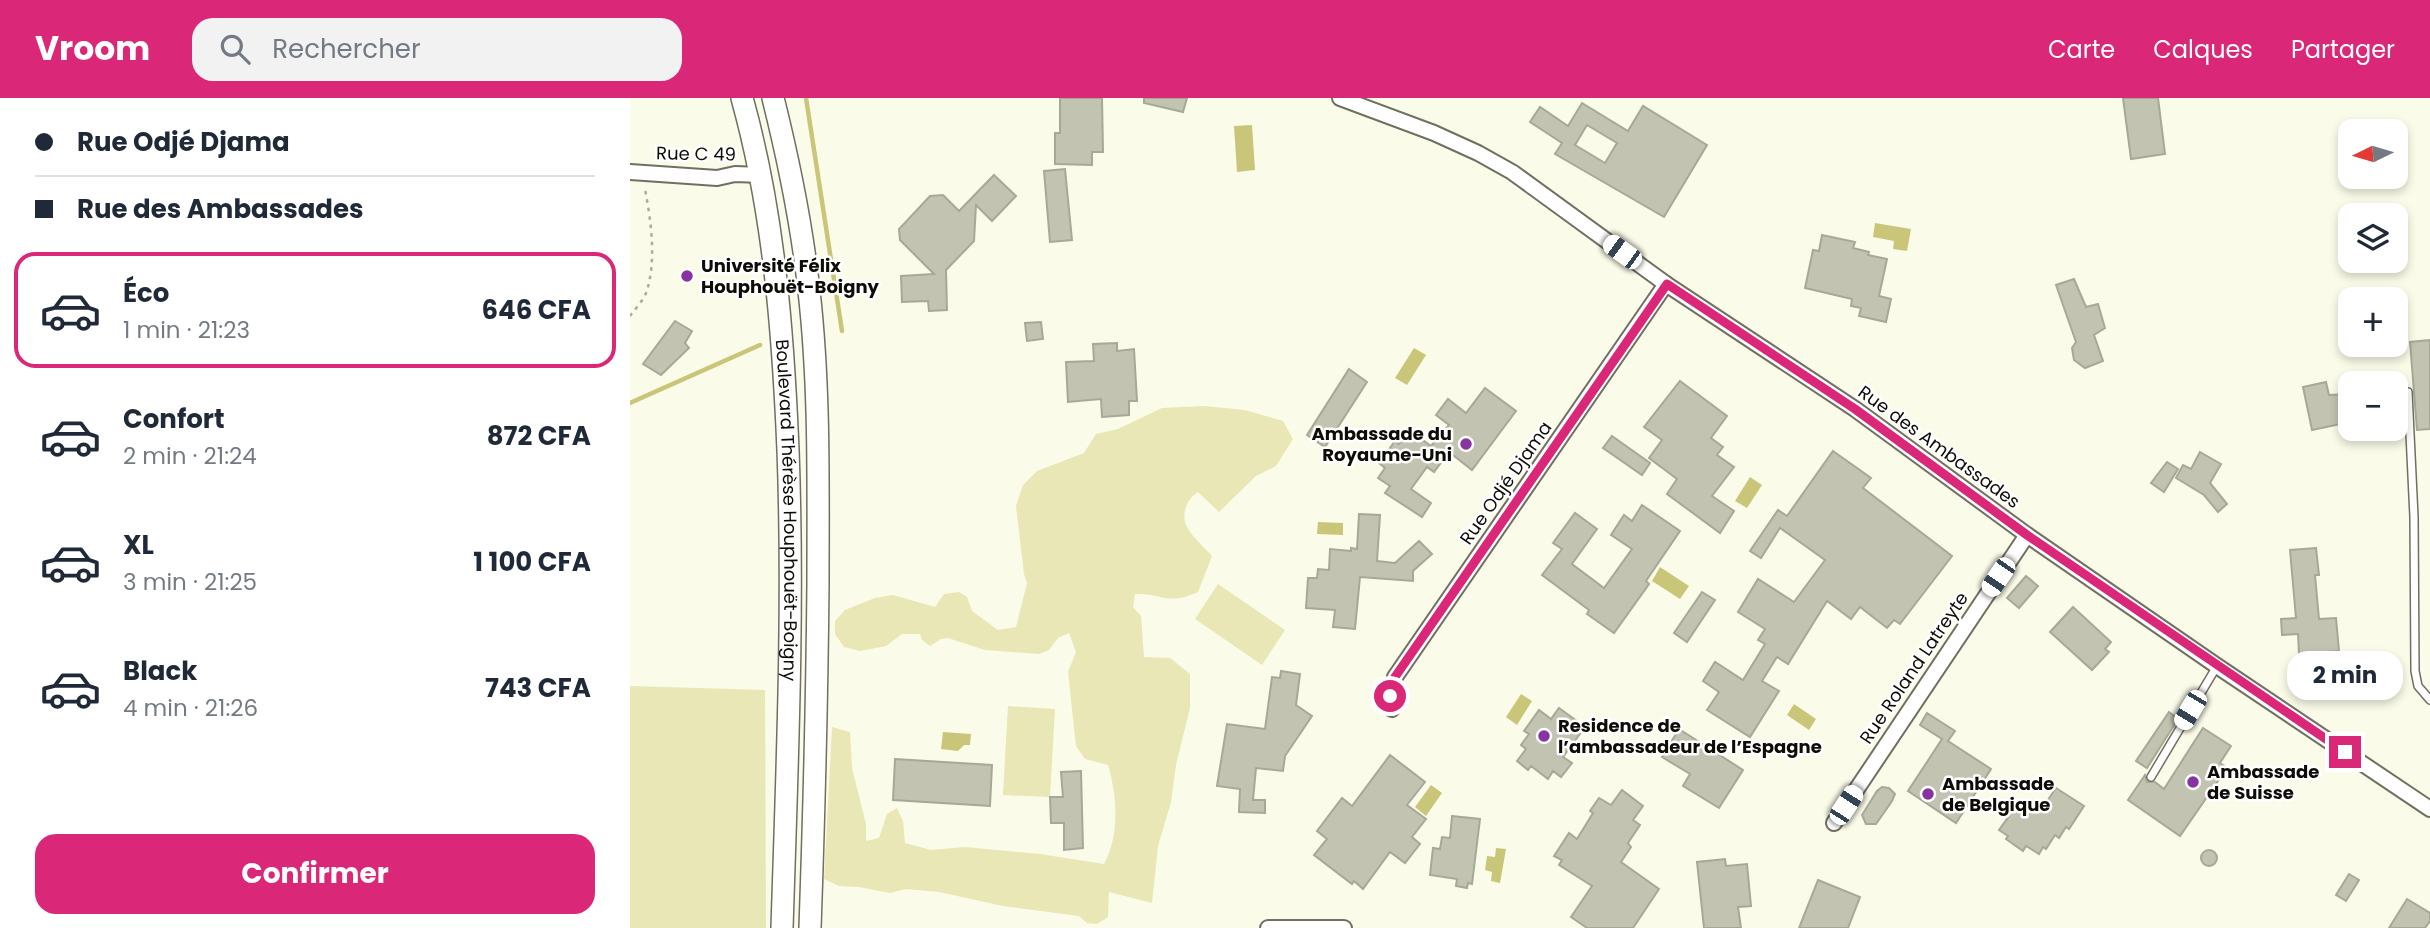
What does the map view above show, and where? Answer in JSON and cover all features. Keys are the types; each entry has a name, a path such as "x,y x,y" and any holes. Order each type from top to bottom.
{"main road":[{"name":"Boulevard Thérèse Houphouët-Boigny","path":"742,98 762,175 780,298 785,364 791,527 782,928"},
{"name":"Boulevard Thérèse Houphouët-Boigny","path":"773,98 792,175 802,237 810,293 815,367 818,441 817,722 810,928"}],"street":[{"name":"Rue des Ambassades","path":"1340,98 1434,133 1512,172 1667,284 1855,409 2027,535 2430,809"},
{"name":"Rue C 49","path":"636,172 717,178 735,174 762,175"},
{"name":"Rue Odjé Djama","path":"1392,709 1390,696 1395,677 1667,284"},
{"name":"Rue Roland Latreyte","path":"1834,823 2027,535"},
{"path":"1268,928 1344,928"}],"lane":[{"path":"2408,392 2414,517 2415,671 2418,686 2430,700"},
{"path":"2151,777 2217,666"}],"path":[{"path":"630,316 645,295 652,263 649,208 636,172"}],"green space":[{"path":"1204,406 1245,410 1283,421 1293,439 1276,466 1256,476 1219,512 1198,492 1188,502 1184,515 1186,525 1212,556 1198,592 1172,599 1135,594 1133,607 1141,616 1144,657 1170,658 1190,674 1190,708 1176,765 1171,802 1158,846 1152,903 1109,892 1108,917 1097,924 1087,923 1079,916 1003,906 939,892 906,889 890,893 839,886 824,879 832,727 850,732 852,768 866,824 866,841 879,838 887,814 897,808 903,821 905,843 931,850 965,847 1040,854 1104,864 1115,828 1113,789 1108,765 1085,759 1076,746 1068,672 1076,652 1069,633 1058,638 1049,650 1039,654 985,650 948,638 930,646 922,640 920,634 902,634 886,646 860,651 844,647 835,634 835,621 845,610 875,598 893,595 935,607 944,594 959,592 967,597 972,611 998,630 1016,627 1027,583 1016,506 1023,485 1037,471 1084,453 1096,434 1118,429 1162,408"},
{"path":"1218,584 1285,630 1262,665 1195,619"},
{"path":"630,686 765,690 766,928 630,928"},
{"path":"1008,706 1055,709 1050,797 1003,795"}],"shaded area":[{"path":"1252,125 1255,170 1237,172 1234,126"},
{"path":"1875,223 1911,229 1907,251 1893,249 1894,241 1873,237"},
{"path":"1414,348 1426,355 1407,385 1395,378"},
{"path":"1750,477 1762,485 1747,508 1735,501"},
{"path":"1318,522 1343,523 1343,535 1317,534"},
{"path":"1660,567 1689,586 1680,599 1652,581"},
{"path":"1521,694 1532,701 1517,725 1506,717"},
{"path":"1794,704 1816,719 1809,730 1787,715"},
{"path":"943,732 971,734 970,745 964,745 958,751 941,749"},
{"path":"1431,785 1442,793 1426,816 1415,807"},
{"path":"1496,848 1506,849 1500,883 1491,881 1492,872 1485,870 1487,856 1495,857"}],"building":[{"path":"1060,98 1102,98 1103,152 1092,152 1092,165 1055,164 1055,133 1060,133"},
{"path":"1144,98 1187,98 1183,112 1144,103"},
{"path":"2123,98 2158,98 2165,154 2131,159"},
{"path":"1582,103 1628,131 1643,106 1707,145 1664,217 1555,154 1562,143 1530,122 1540,107 1568,126","holes":["1587,125 1617,143 1605,163 1575,145"]},
{"path":"1065,169 1072,240 1050,242 1044,171"},
{"path":"994,175 1016,196 992,221 976,205 974,241 946,270 947,310 929,311 928,301 902,302 901,276 934,274 900,240 899,229 930,196 943,195 959,211"},
{"path":"1822,235 1855,242 1853,248 1887,259 1879,296 1891,299 1886,322 1859,316 1861,308 1851,306 1852,299 1805,288 1813,250 1819,251"},
{"path":"2074,279 2086,307 2098,304 2105,328 2094,335 2103,361 2085,368 2074,360 2072,348 2076,342 2056,285"},
{"path":"675,321 692,331 685,343 689,348 661,375 643,364"},
{"path":"1041,322 1043,339 1027,341 1025,323"},
{"path":"2430,340 2430,429 2417,430 2410,342"},
{"path":"1117,343 1117,351 1134,349 1137,401 1129,401 1129,415 1102,417 1101,399 1068,402 1066,362 1094,361 1093,344"},
{"path":"1349,369 1367,382 1325,447 1307,435"},
{"path":"1680,381 1727,416 1711,438 1723,447 1717,455 1734,467 1712,496 1734,511 1720,533 1667,494 1677,479 1649,458 1662,440 1644,427"},
{"path":"2326,382 2329,395 2338,395 2338,425 2312,430 2303,387"},
{"path":"1485,388 1516,411 1472,470 1449,452 1434,472 1427,467 1411,489 1431,503 1422,517 1385,493 1390,486 1378,478 1385,468 1379,463 1395,441 1399,444 1409,430 1431,446 1449,425 1436,415 1448,399 1466,413"},
{"path":"1612,436 1650,463 1642,475 1603,448"},
{"path":"1833,451 1871,478 1863,488 1952,556 1900,624 1894,620 1887,628 1860,607 1851,619 1827,601 1788,664 1777,657 1762,681 1779,691 1750,737 1707,710 1719,692 1703,681 1715,662 1743,680 1765,644 1758,640 1765,629 1738,612 1758,579 1794,602 1825,560 1780,528 1761,558 1750,551 1778,510 1787,516"},
{"path":"2200,452 2221,464 2210,483 2227,504 2218,512 2204,495 2176,478 2183,465 2191,469"},
{"path":"2167,462 2178,469 2164,492 2151,483"},
{"path":"1642,505 1680,531 1646,581 1649,584 1614,633 1587,614 1589,610 1542,575 1562,549 1553,543 1575,513 1597,529 1572,564 1604,588 1632,549 1611,535 1624,515 1632,521"},
{"path":"1359,514 1380,515 1377,561 1395,563 1419,541 1432,554 1413,571 1413,581 1360,577 1355,629 1333,627 1335,610 1306,608 1308,578 1317,578 1318,569 1329,570 1330,549 1357,549"},
{"path":"2316,548 2319,575 2315,575 2319,619 2336,618 2339,651 2299,654 2298,634 2282,635 2281,619 2296,618 2290,550"},
{"path":"2026,576 2038,586 2019,608 2007,598"},
{"path":"1702,592 1715,600 1687,642 1674,633"},
{"path":"2073,607 2111,642 2105,649 2109,652 2092,670 2050,632"},
{"path":"1281,671 1300,674 1296,705 1312,716 1285,756 1283,771 1256,768 1253,800 1265,800 1265,813 1239,812 1240,789 1217,786 1227,724 1265,729 1272,677 1280,678"},
{"path":"1559,708 1585,727 1563,757 1572,763 1561,777 1553,771 1548,779 1531,766 1528,770 1517,761 1526,749 1521,745 1529,734 1524,731 1539,710 1551,719"},
{"path":"2169,712 2178,719 2147,768 2136,761"},
{"path":"1927,713 1955,731 1948,741 1991,769 1956,823 1908,791 1942,739 1920,725"},
{"path":"2203,728 2231,746 2220,763 2227,768 2180,836 2128,800 2145,775 2147,782 2155,782 2164,789"},
{"path":"1679,729 1743,770 1719,808 1683,786 1690,774 1662,757"},
{"path":"1390,755 1425,782 1407,805 1426,819 1412,837 1420,844 1405,863 1390,852 1363,889 1354,881 1352,884 1314,855 1327,839 1317,831 1342,798 1352,806"},
{"path":"895,759 992,765 990,806 893,800"},
{"path":"1081,771 1083,848 1064,850 1064,823 1051,823 1050,797 1063,797 1061,772"},
{"path":"1882,787 1889,788 1895,794 1892,801 1876,824 1866,824 1862,815"},
{"path":"2056,788 2084,806 2069,829 2066,827 2059,838 2055,835 2046,849 2043,847 2039,854 2026,846 2023,851 2006,839 2008,836 1999,830 2009,816 2005,814 2012,803 2025,812 2033,800 2043,807"},
{"path":"1622,790 1643,806 1633,820 1640,825 1628,843 1631,847 1621,862 1659,889 1633,928 1587,928 1571,917 1592,886 1559,865 1562,860 1554,856 1569,833 1577,839 1599,798 1611,805"},
{"path":"1452,816 1480,819 1472,884 1468,883 1467,888 1456,886 1457,879 1430,875 1433,848 1440,849 1442,837 1450,838"},
{"path":"2209,850 2215,852 2215,864 2209,866 2203,864 2201,858 2203,852"},
{"path":"1725,859 1726,866 1747,864 1751,906 1738,907 1741,928 1704,928 1697,862"},
{"path":"2349,874 2359,880 2346,901 2336,895"},
{"path":"1818,880 1860,897 1848,928 1799,928"},
{"path":"2407,899 2430,913 2430,921 2425,928 2389,928"}],"waterway":[{"path":"806,98 842,331"},
{"path":"630,403 760,345"}],"place":[{"name":"Université Félix Houphouët-Boigny","path":"687,276"},
{"name":"Ambassade du Royaume-Uni","path":"1466,444"},
{"name":"Residence de l’ambassadeur de l’Espagne","path":"1544,736"},
{"name":"Ambassade de Suisse","path":"2193,782"},
{"name":"Ambassade de Belgique","path":"1928,794"}],"route":[{"path":"1390,696 1395,677 1667,284 1855,409 2027,535 2345,752"}]}
